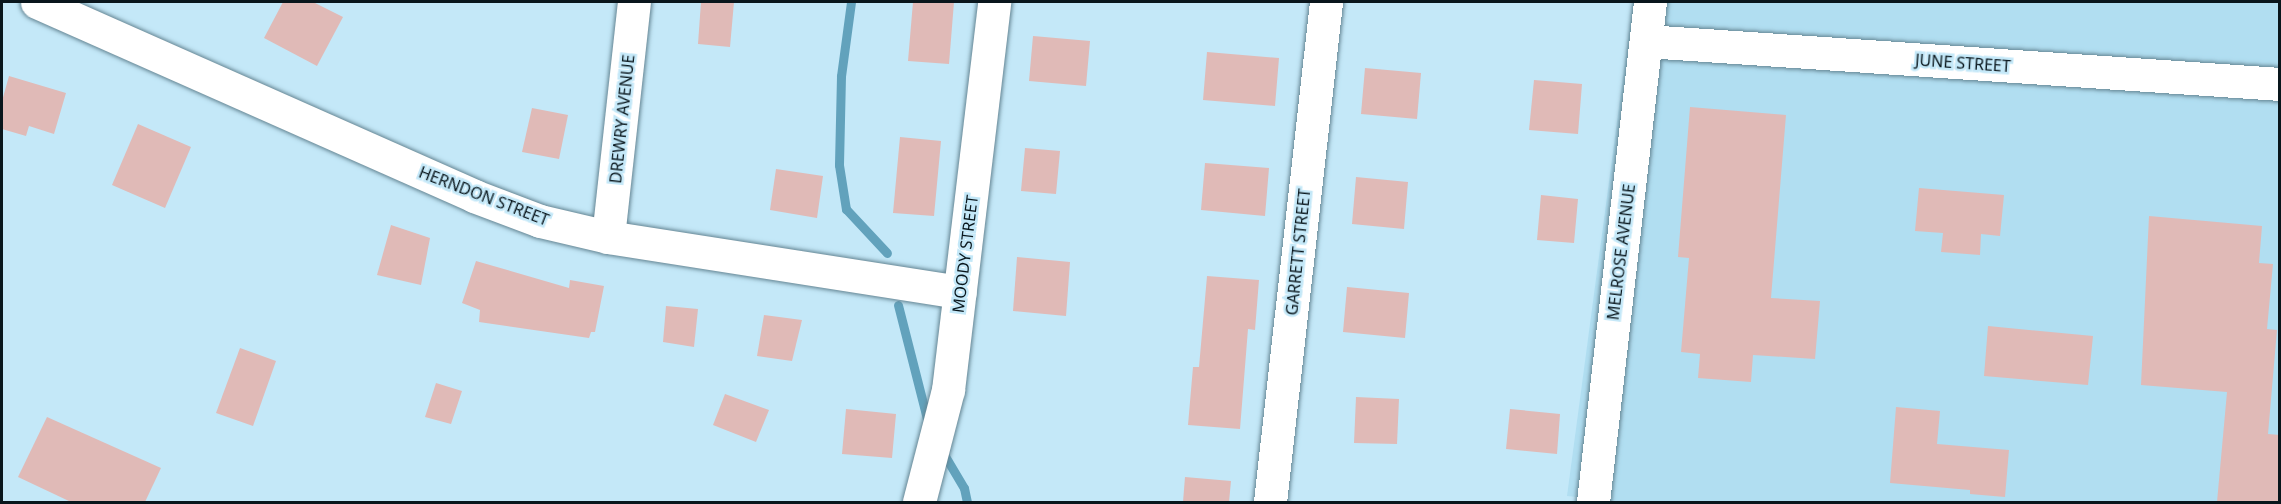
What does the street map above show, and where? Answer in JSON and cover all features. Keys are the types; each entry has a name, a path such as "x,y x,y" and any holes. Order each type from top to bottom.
{"street":[{"name":"HERNDON STREET","path":"37,2 474,196 540,220 608,237 960,292"},
{"name":"DREWRY AVENUE","path":"608,237 634,2"},
{"name":"MOODY STREET","path":"919,502 948,390 994,2"},
{"name":"GARRETT STREET","path":"1270,502 1326,2"},
{"name":"MELROSE AVENUE","path":"1593,502 1650,2"},
{"name":"JUNE STREET","path":"1646,41 2280,84"}],"shaded area":[{"path":"1633,2 2279,2 2279,502 1628,502 1567,496"}],"building":[{"path":"283,2 313,2 343,17 317,66 264,38"},
{"path":"701,2 734,2 730,47 698,44"},
{"path":"913,2 954,2 949,64 908,61"},
{"path":"1033,36 1090,41 1086,86 1029,81"},
{"path":"1207,52 1279,58 1275,106 1203,100"},
{"path":"1365,68 1421,73 1417,119 1361,114"},
{"path":"9,76 66,93 54,134 29,126 26,136 2,129 2,101"},
{"path":"1534,80 1582,84 1578,134 1529,130"},
{"path":"1690,107 1786,115 1771,298 1820,301 1815,359 1753,355 1751,382 1698,378 1700,354 1681,352 1689,258 1678,257"},
{"path":"532,108 568,115 559,159 522,152"},
{"path":"138,124 191,147 165,208 112,185"},
{"path":"900,137 941,141 934,216 893,213"},
{"path":"1025,148 1060,151 1056,194 1021,191"},
{"path":"1205,163 1269,168 1265,216 1201,210"},
{"path":"776,169 823,176 817,218 770,210"},
{"path":"1356,177 1408,182 1404,229 1352,224"},
{"path":"1919,188 2004,195 2000,236 1981,234 1980,255 1941,252 1943,233 1915,231"},
{"path":"1541,195 1578,199 1574,243 1537,240"},
{"path":"2149,216 2262,226 2259,263 2273,264 2267,329 2277,330 2268,434 2280,435 2280,502 2217,502 2227,392 2141,385"},
{"path":"391,225 430,238 421,285 377,275"},
{"path":"1017,257 1070,262 1066,316 1013,311"},
{"path":"476,261 569,288 570,280 604,286 595,332 591,332 589,338 479,322 480,310 462,303"},
{"path":"1207,276 1259,280 1255,330 1248,329 1240,429 1188,425 1193,367 1199,367"},
{"path":"1347,287 1409,293 1405,338 1343,332"},
{"path":"666,306 698,309 694,347 663,342"},
{"path":"764,315 802,320 792,361 757,356"},
{"path":"1988,326 2093,336 2088,385 1984,376"},
{"path":"240,348 276,361 253,426 216,413"},
{"path":"436,383 462,391 451,424 425,417"},
{"path":"725,394 769,410 756,442 713,425"},
{"path":"1356,397 1399,399 1397,444 1354,443"},
{"path":"1896,407 1940,411 1937,444 2009,450 2005,497 1970,494 1970,490 1890,483"},
{"path":"846,409 896,414 892,458 842,454"},
{"path":"1510,409 1560,414 1557,454 1506,449"},
{"path":"47,417 161,468 145,502 71,502 18,477"},
{"path":"1185,477 1231,481 1229,502 1183,502"}],"waterway":[{"path":"851,2 841,76 839,165 846,209 887,253"},
{"path":"898,305 928,423"},
{"path":"942,451 964,488 967,502"}]}
